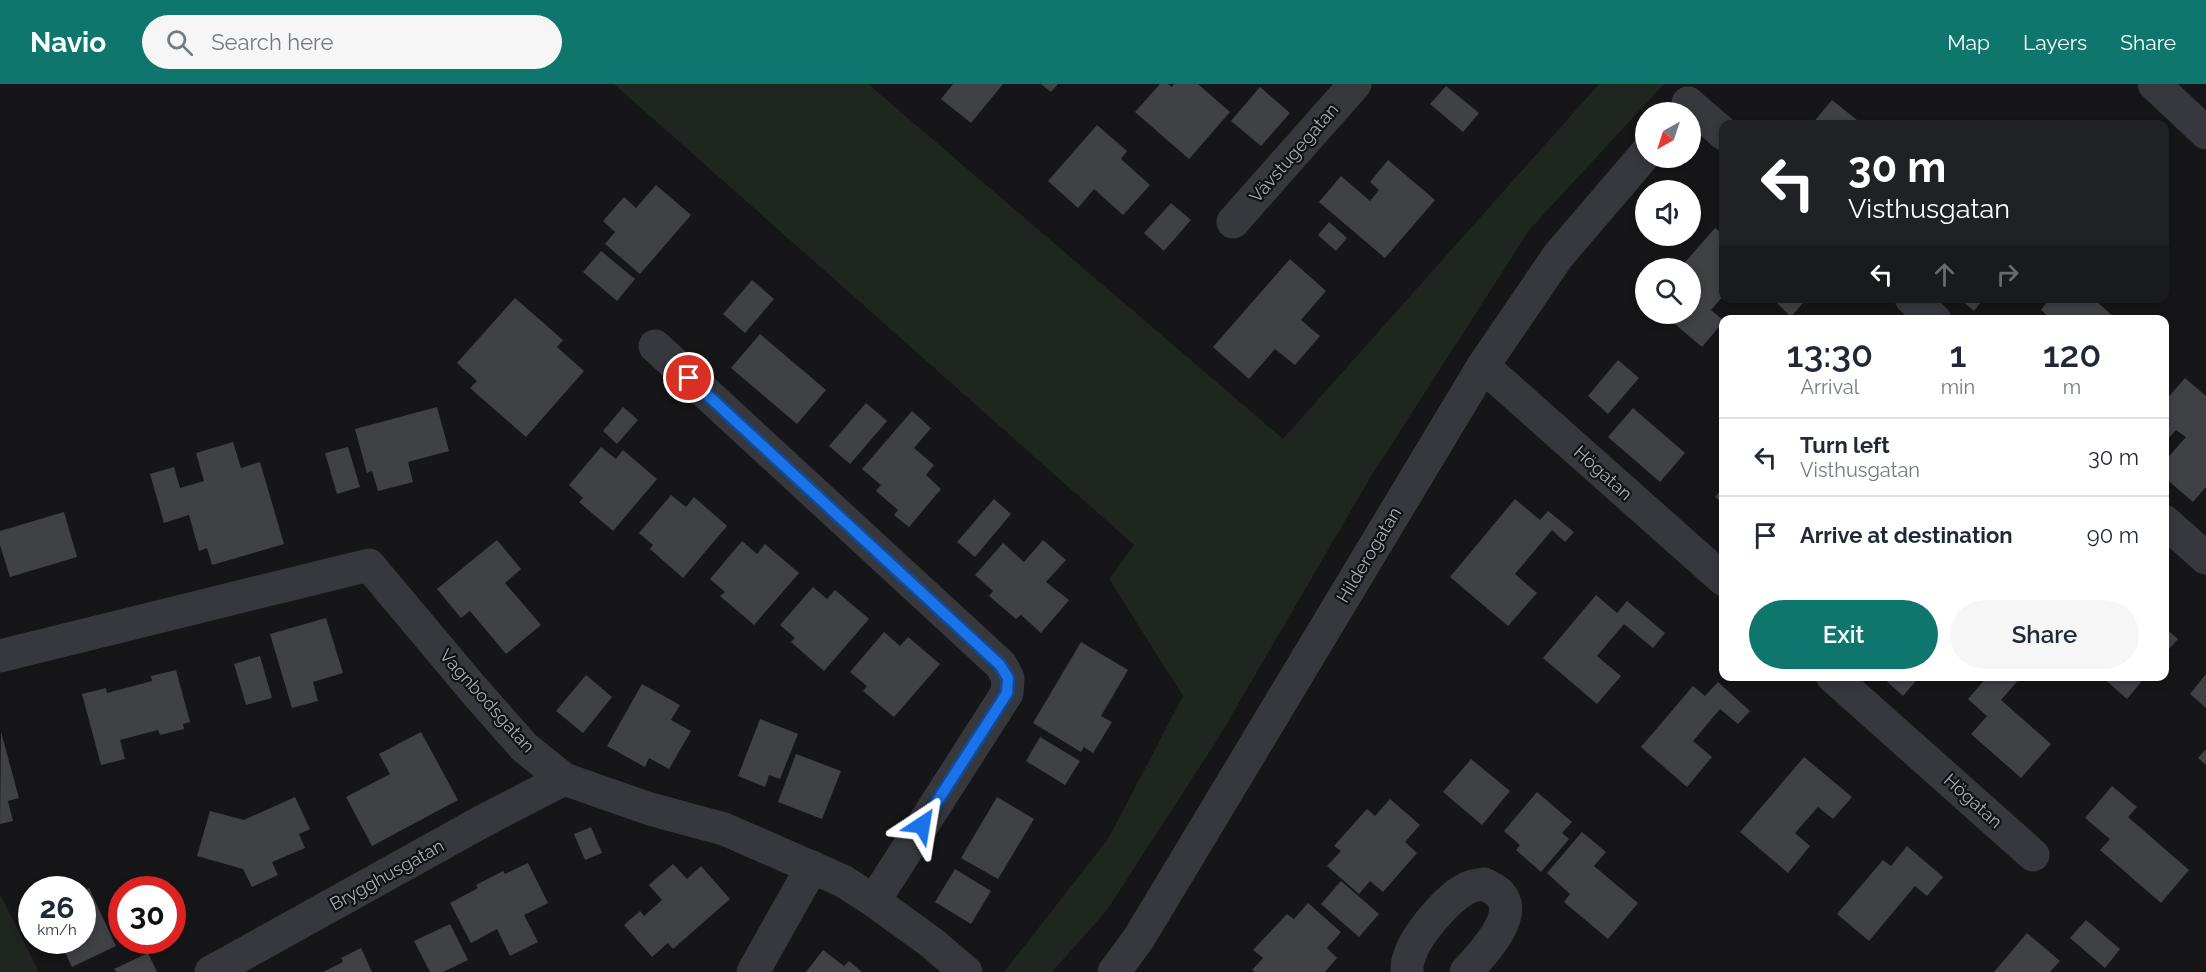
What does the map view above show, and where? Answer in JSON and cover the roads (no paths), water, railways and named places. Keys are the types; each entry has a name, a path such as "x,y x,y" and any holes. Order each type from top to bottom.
{"street":[{"name":"Vävstugegatan","path":"1233,222 1355,84"},
{"path":"2154,84 2206,133"},
{"path":"1691,100 1719,129"},
{"name":"Hilderogatan","path":"1114,972 1139,938 1483,366 1558,256 1635,166"},
{"path":"1916,303 1930,315"},
{"path":"655,346 1000,665 1008,678 1007,693 874,900"},
{"name":"Högatan","path":"1483,366 1719,576"},
{"path":"2169,525 2206,558"},
{"name":"Vagnbodsgatan","path":"0,656 369,565 524,747 564,779 650,809 724,829 843,881 874,900 932,943 966,972"},
{"name":"Högatan","path":"1838,681 2033,855"},
{"name":"Brygghusgatan","path":"211,972 483,821 564,779"},
{"path":"753,972 812,867"},
{"path":"1407,972 1408,957 1416,940 1436,916 1454,896 1470,886 1484,884 1500,894 1506,907 1504,921 1490,944 1466,972"}]}
